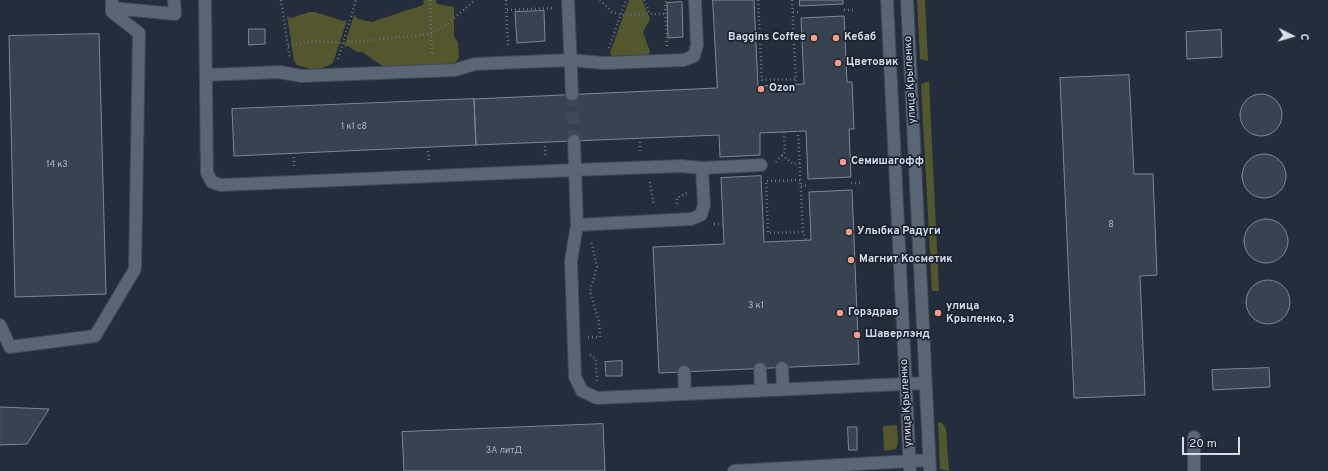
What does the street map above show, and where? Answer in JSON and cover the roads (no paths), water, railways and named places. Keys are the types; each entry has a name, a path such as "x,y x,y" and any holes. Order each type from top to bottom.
{"street":[{"path":"0,325 10,348 95,336 135,269 139,33 112,12 112,4 175,14 174,0"},
{"path":"205,0 207,173 212,182 220,185 648,167 681,166 702,168 761,165"},
{"path":"206,75 279,72 302,76 455,70 476,64 509,62 570,60 604,63 684,60 694,56 697,45 695,0"},
{"name":"улица Крыленко","path":"887,0 910,466"},
{"name":"улица Крыленко","path":"907,0 929,465"},
{"path":"568,4 572,94"},
{"path":"574,141 575,170 582,224 571,261 575,377 582,391 597,398 925,383"},
{"path":"582,224 678,220 691,219 701,215 704,204 702,168"},
{"path":"782,368 783,389"},
{"path":"760,369 761,390"},
{"path":"684,372 685,394"},
{"path":"1194,437 1194,471"},
{"path":"734,471 929,465"}],"tunnel":[{"path":"572,94 574,141"}],"place":[{"name":"Baggins Coffee","path":"814,38"},
{"name":"Кебаб","path":"836,38"},
{"name":"Цветовик","path":"838,63"},
{"name":"Ozon","path":"761,89"},
{"name":"Семишагофф","path":"843,162"},
{"name":"Улыбка Радуги","path":"849,232"},
{"name":"Магнит Косметик","path":"851,260"},
{"name":"Горздрав","path":"840,313"},
{"name":"улица Крыленко, 3","path":"938,313"},
{"name":"Шаверлэнд","path":"857,335"}]}
